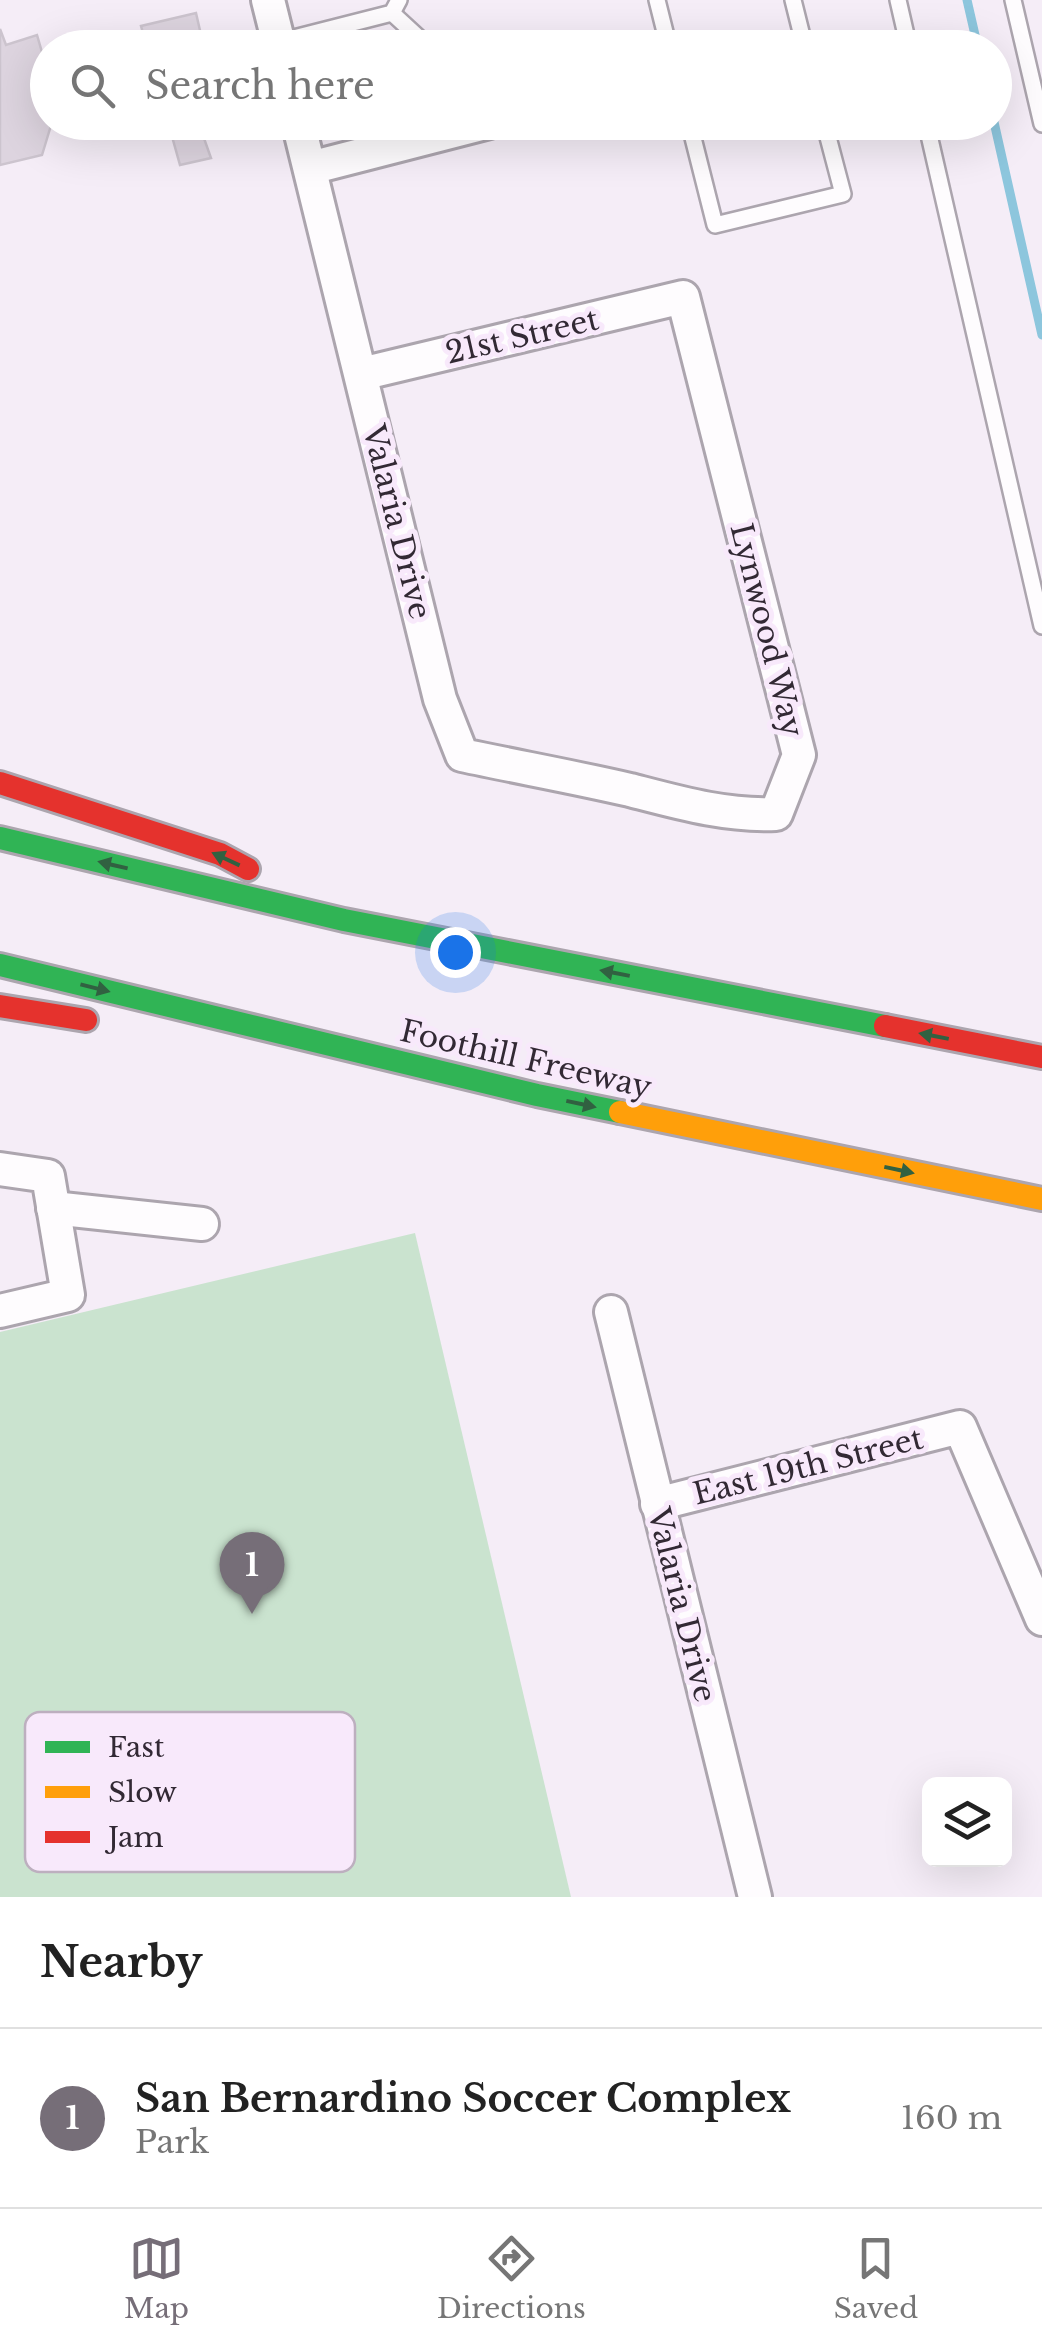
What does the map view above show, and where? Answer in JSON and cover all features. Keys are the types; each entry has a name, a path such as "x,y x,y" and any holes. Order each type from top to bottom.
{"highway":[{"path":"0,784 220,854 344,920"},
{"path":"0,838 344,920 1036,1056"},
{"name":"Foothill Freeway","path":"0,965 536,1094 1042,1199"},
{"path":"0,1006 115,1025"},
{"path":"230,1044 536,1094"}],"street":[{"path":"268,0 275,30"},
{"name":"Valaria Drive","path":"303,140 440,699 462,755 628,790"},
{"path":"310,168 418,140"},
{"name":"21st Street","path":"361,374 683,297"},
{"name":"Lynwood Way","path":"628,790 728,813 776,814 799,755 683,297"},
{"path":"0,1170 48,1176 68,1294 0,1312"},
{"path":"54,1208 202,1224"},
{"name":"Valaria Drive","path":"611,1312 755,1897"},
{"name":"East 19th Street","path":"657,1504 960,1427 1042,1619"}],"lane":[{"path":"657,0 665,30"},
{"path":"793,0 800,30"},
{"path":"898,0 904,30"},
{"path":"1012,0 1042,124"},
{"path":"324,30 396,6 415,30"},
{"path":"694,140 715,225 843,194 829,140"},
{"path":"930,140 1042,626"}],"green space":[{"path":"415,1233 571,1897 0,1897 0,1332"}],"building":[{"path":"196,13 200,30 142,30 141,26"},
{"path":"0,29 6,45 30,37 30,140 47,140 42,155 0,165"},
{"path":"173,140 205,140 211,158 180,165"}],"waterway":[{"path":"967,0 974,30"},
{"path":"998,140 1042,335"}],"traffic: fast":[{"path":"0,838 344,920 885,1026"},
{"path":"0,965 620,1112"}],"traffic: slow":[{"path":"620,1112 1042,1199"}],"traffic: jam":[{"path":"0,783 220,854 248,869"},
{"path":"0,1006 86,1020"},
{"path":"885,1026 1042,1057"}],"place":[{"name":"San Bernardino Soccer Complex","path":"252,1614"}]}
